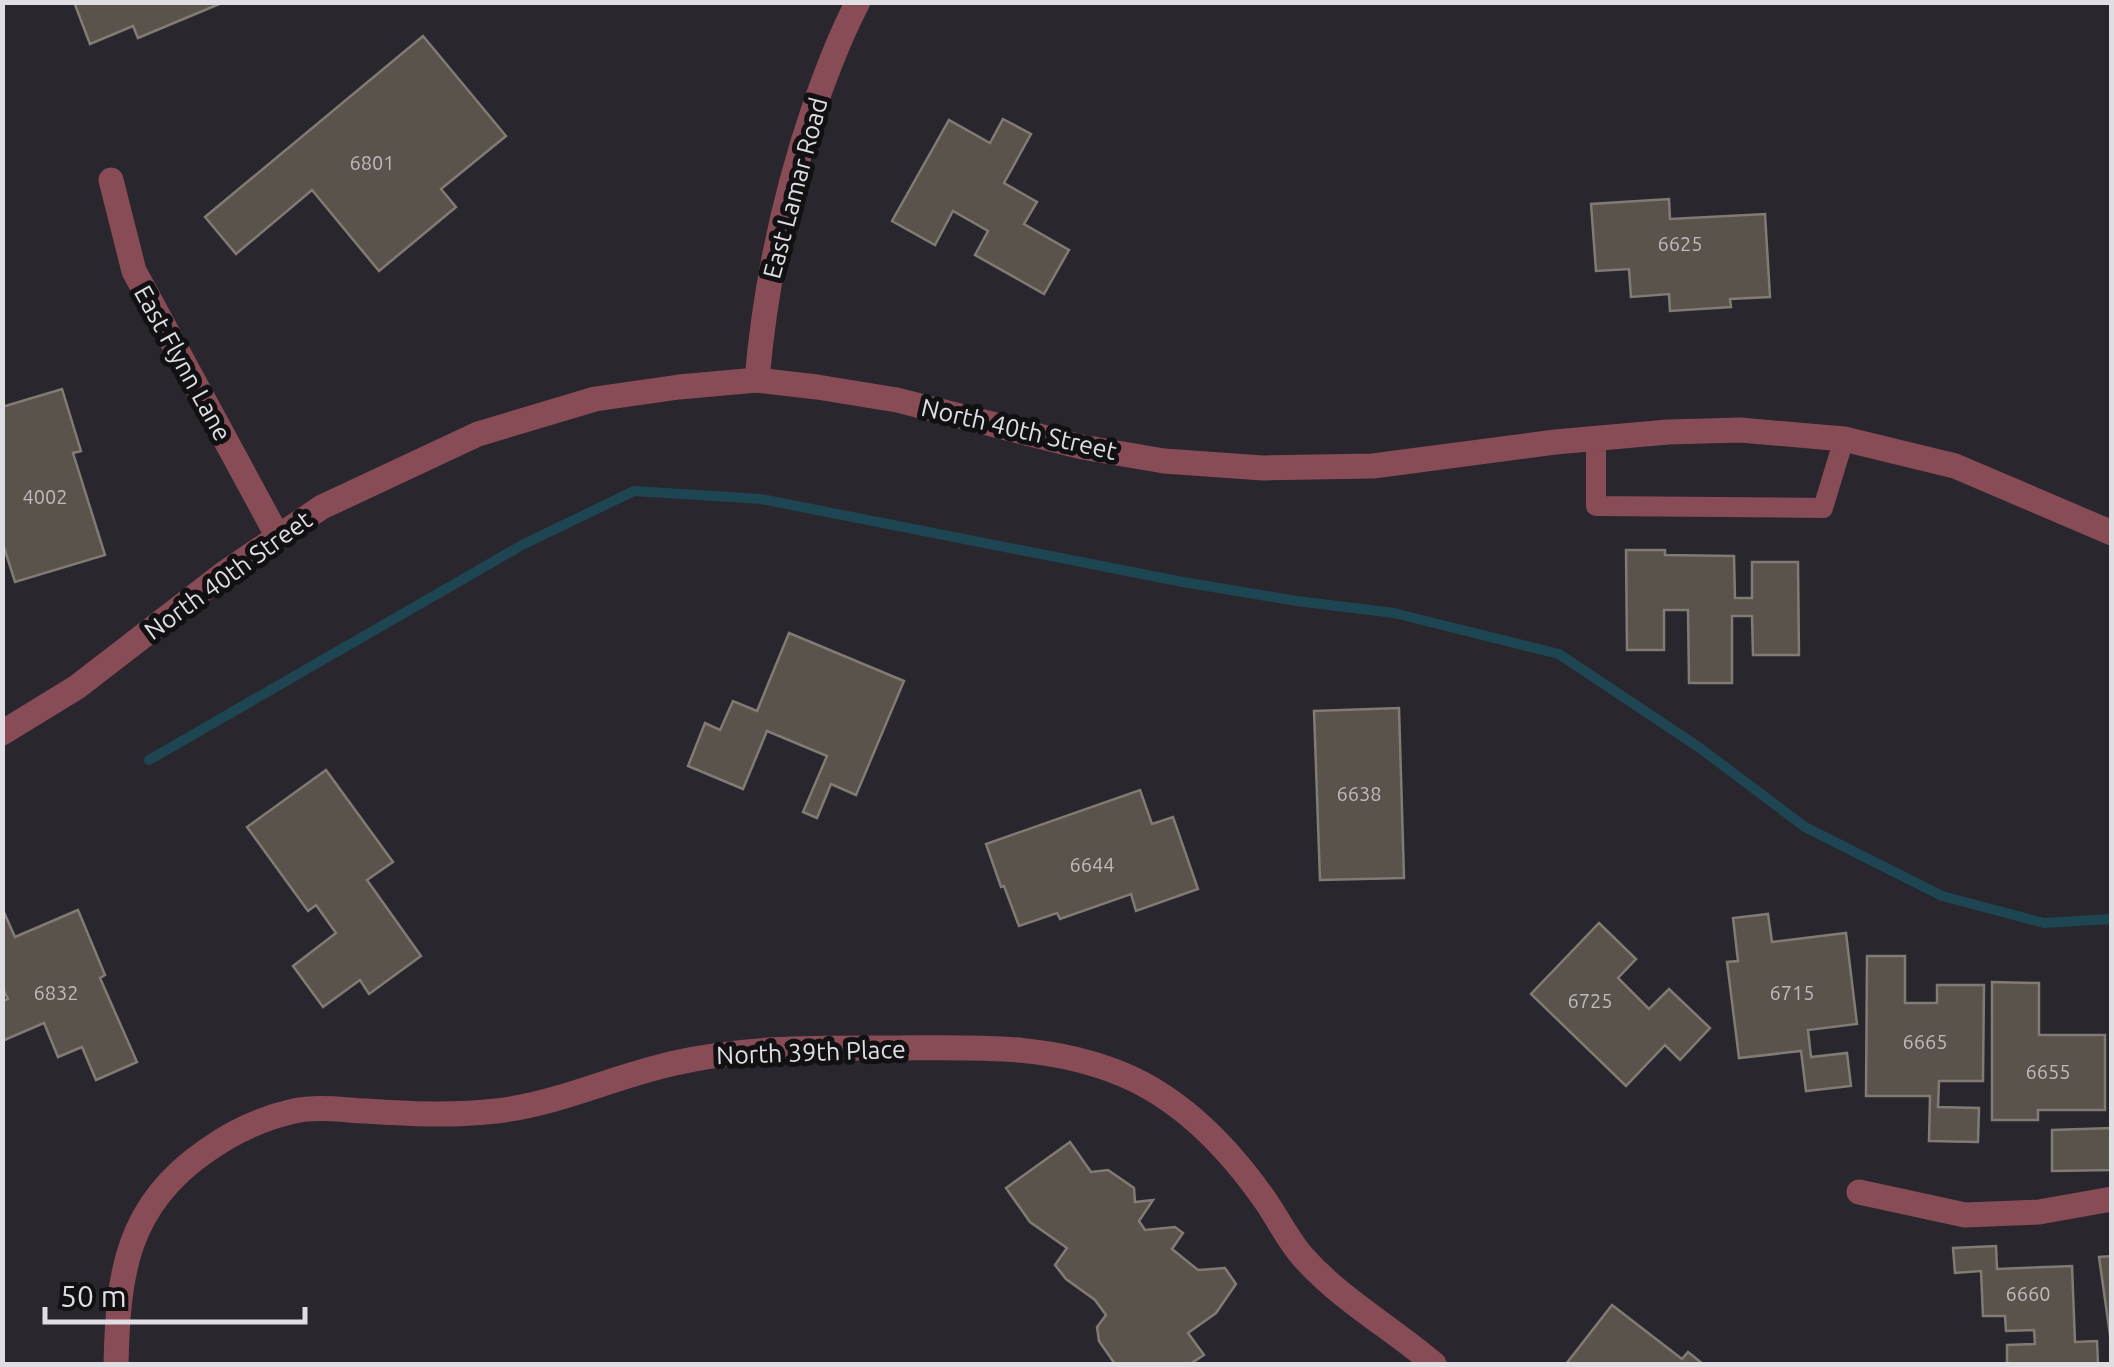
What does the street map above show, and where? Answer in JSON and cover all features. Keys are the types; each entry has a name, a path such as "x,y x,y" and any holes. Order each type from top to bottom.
{"street":[{"name":"East Lamar Road","path":"757,380 767,292 800,150 829,65 858,2"},
{"name":"East Flynn Lane","path":"111,180 134,271 278,537"},
{"name":"North 40th Street","path":"2,733 77,687 226,572 322,508 478,434 595,399 680,386 757,380 898,400 1082,447 1164,461 1262,468 1373,466 1668,432 1740,430 1844,439 1955,466 2112,533"},
{"name":"North 39th Place","path":"116,1364 121,1280 134,1238 150,1205 205,1151 250,1126 295,1111 326,1108 441,1115 498,1111 707,1056 809,1048 993,1048 1048,1052 1078,1059 1152,1088 1195,1119 1246,1174 1302,1256 1342,1294 1434,1364"},
{"path":"1859,1192 1965,1215 2039,1212 2112,1199"}],"lane":[{"path":"1596,438 1596,506 1823,508 1844,439"}],"building":[{"path":"74,2 224,2 138,38 133,26 90,44"},
{"path":"423,36 506,136 441,189 456,207 379,271 312,190 236,254 205,217"},
{"path":"1003,119 1031,134 1004,183 1037,202 1024,224 1069,250 1044,294 975,255 988,231 953,211 935,245 892,221 949,120 990,143"},
{"path":"1669,199 1670,219 1765,214 1770,297 1730,299 1731,307 1670,311 1669,294 1631,297 1629,269 1596,271 1591,204"},
{"path":"62,389 81,451 73,453 105,555 15,582 2,541 2,407"},
{"path":"1626,550 1734,556 1735,598 1752,598 1752,562 1798,562 1799,655 1753,655 1752,616 1732,616 1732,683 1689,683 1688,610 1664,610 1664,650 1627,650"},
{"path":"789,633 904,681 856,795 831,784 817,818 803,812 827,756 767,731 743,789 688,766 705,723 720,730 733,701 757,711"},
{"path":"1399,708 1404,878 1320,880 1314,711"},
{"path":"326,770 393,862 367,880 421,956 369,994 360,980 323,1007 293,966 336,933 316,905 308,911 247,827"},
{"path":"1140,790 1152,824 1173,817 1198,889 1136,911 1131,894 1060,919 1057,913 1019,926 986,844"},
{"path":"3,910 15,937 78,910 105,975 100,978 137,1062 96,1080 82,1047 58,1057 44,1023 2,1041 2,1001 8,999 2,987"},
{"path":"1768,914 1772,942 1846,933 1857,1024 1808,1030 1811,1057 1847,1053 1851,1086 1806,1091 1801,1051 1739,1058 1727,962 1738,961 1733,918"},
{"path":"1599,923 1636,959 1618,978 1649,1009 1669,989 1710,1028 1680,1060 1665,1045 1626,1086 1531,994"},
{"path":"1867,956 1905,956 1905,1003 1937,1003 1937,985 1984,985 1983,1081 1939,1081 1938,1107 1979,1108 1978,1142 1929,1141 1930,1096 1866,1096"},
{"path":"1992,982 2039,983 2039,1035 2105,1035 2105,1110 2038,1110 2038,1120 1992,1120"},
{"path":"2112,1128 2112,1170 2052,1171 2052,1130"},
{"path":"1070,1142 1091,1172 1108,1170 1134,1188 1135,1202 1153,1200 1139,1221 1145,1230 1175,1227 1183,1233 1172,1249 1198,1270 1225,1268 1236,1284 1216,1313 1188,1333 1204,1355 1190,1364 1115,1364 1099,1341 1097,1327 1106,1315 1095,1300 1066,1279 1055,1265 1067,1248 1030,1222 1006,1188"},
{"path":"1996,1246 1997,1269 2072,1266 2075,1342 2097,1341 2098,1364 2007,1364 2007,1345 2035,1344 2034,1330 2006,1331 2005,1316 1983,1316 1981,1271 1955,1273 1953,1248"},
{"path":"2112,1256 2112,1349 2099,1257"},
{"path":"1612,1305 1682,1359 1688,1352 1703,1364 1566,1364"}],"waterway":[{"path":"149,760 524,544 634,491 761,499 1183,582 1394,613 1559,654 1700,748 1805,827 1942,896 2044,923 2112,919"}]}
